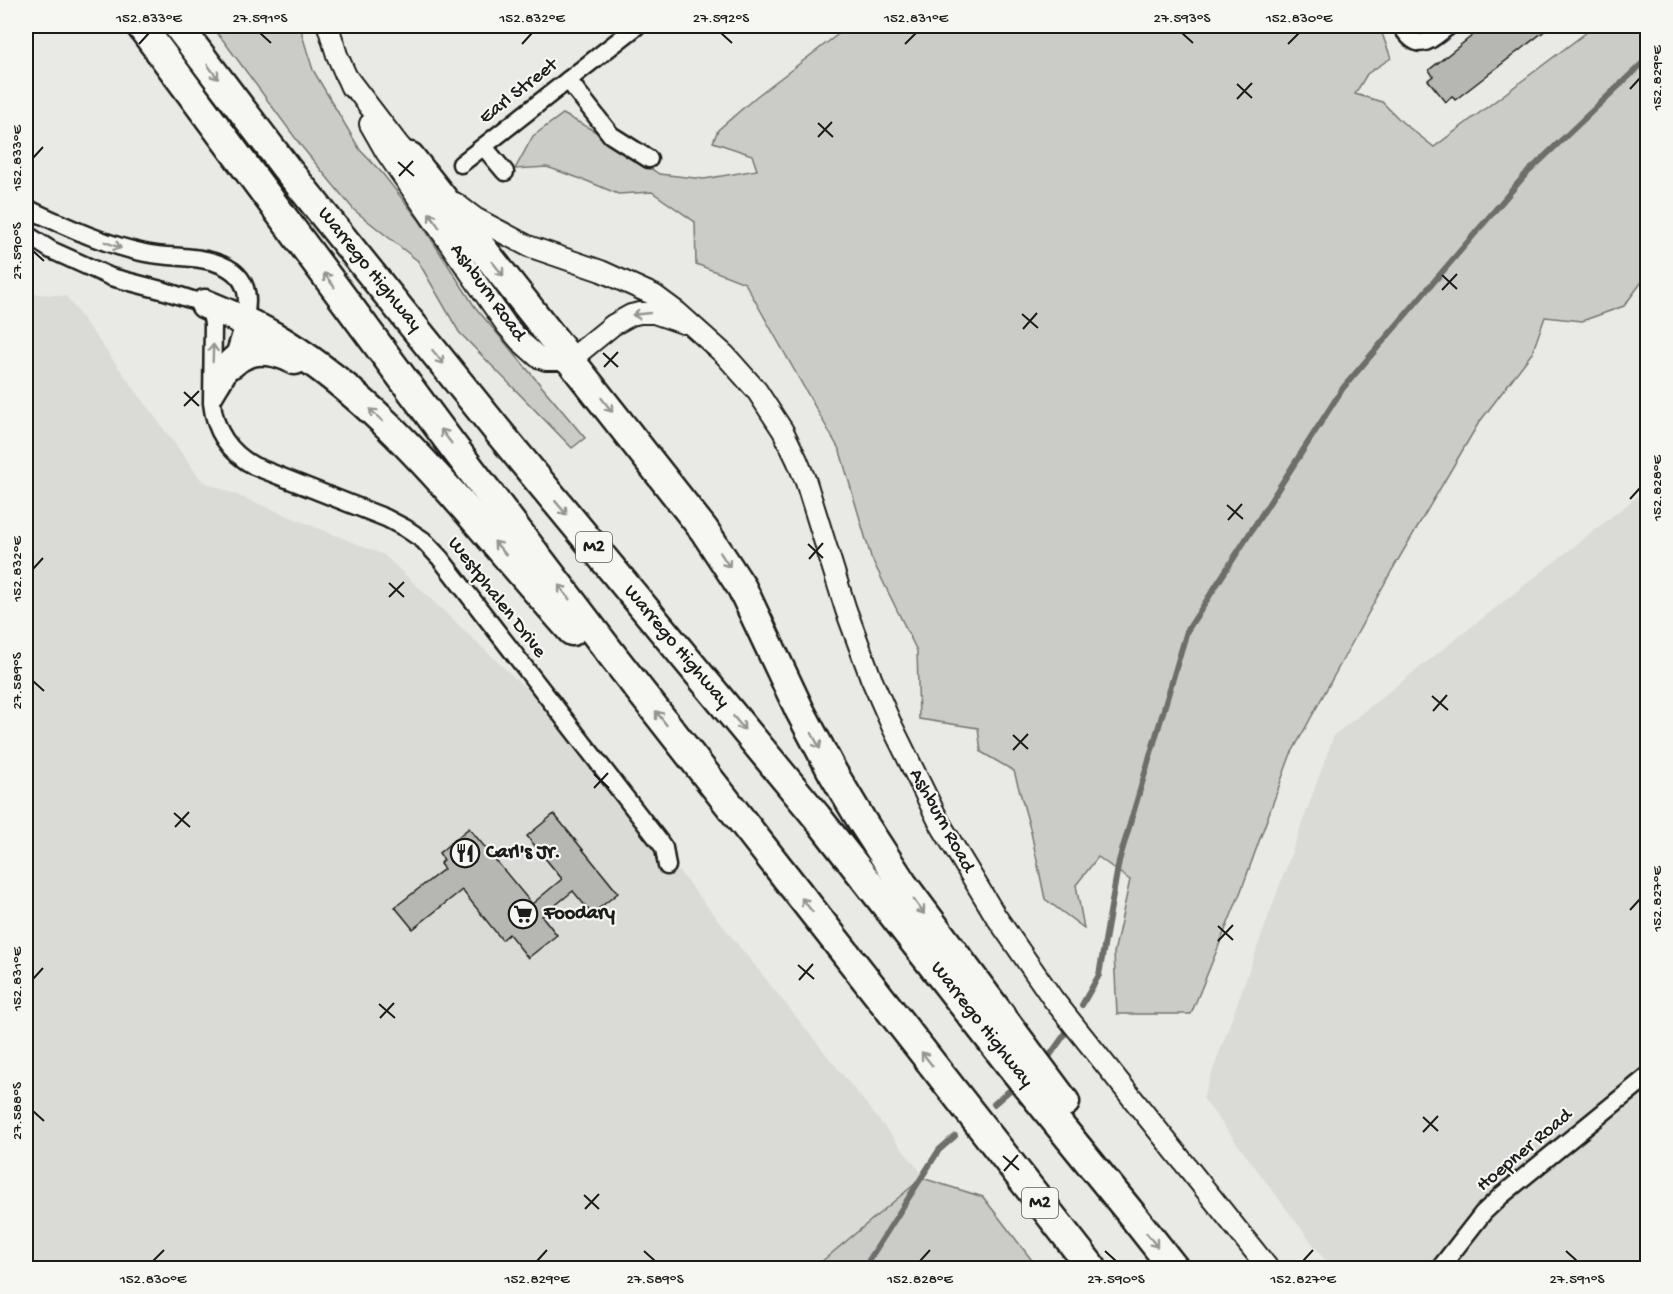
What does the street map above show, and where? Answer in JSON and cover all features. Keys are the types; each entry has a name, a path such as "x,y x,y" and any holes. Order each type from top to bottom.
{"highway":[{"name":"Warrego Highway","path":"141,26 449,441 612,655 1092,1269"},
{"name":"Warrego Highway","path":"178,26 346,243 497,430 817,817 1012,1067 1130,1211 1174,1269"},
{"path":"410,158 698,522 723,557 742,588 800,711 863,823 909,893 1114,1169 1130,1211"},
{"path":"205,304 272,335 296,350 352,393 448,488 579,640 612,655"},
{"path":"232,363 240,356 251,352 265,350 276,352 297,361 352,393"}],"street":[{"name":"Ashburn Road","path":"328,26 346,76 386,152 514,335 538,357 550,360 570,360 613,325 626,317 637,314 649,313 664,316 696,330"},
{"name":"Earl Street","path":"461,164 637,26"},
{"path":"1401,26 1411,39 1421,43 1449,26"},
{"name":"Ashburn Road","path":"346,76 410,158 443,192 475,218 528,246 601,271 654,295 677,312 725,355 757,391 783,431 806,482 846,610 871,678 939,822 965,868 1053,999 1268,1269"},
{"path":"568,80 611,135 649,159"},
{"name":"Earl Street","path":"484,147 505,172"},
{"path":"26,208 123,249 157,255 199,258 224,266 233,272 246,289 248,298 245,322 232,363 212,403"},
{"path":"26,234 51,250 111,277 205,304"},
{"name":"Westphalen Drive","path":"205,304 213,323 212,403 215,422 231,450 247,462 267,472 386,518 423,540 440,558 659,841 664,848 667,866"},
{"name":"Hoepner Road","path":"1440,1269 1483,1213 1502,1195 1647,1076"}],"shaded area":[{"path":"210,26 302,26 302,35 313,70 360,150 382,173 419,220 475,307 585,438 572,448 459,332 418,261 354,210 302,147 223,40"},
{"path":"849,26 1377,26 1380,28 1391,58 1367,74 1355,94 1382,102 1402,122 1434,147 1595,26 1647,26 1647,275 1624,306 1582,321 1545,317 1532,353 1478,424 1392,570 1290,756 1241,891 1191,1014 1117,1014 1114,953 1130,880 1098,857 1076,885 1084,928 1045,899 1031,832 1014,771 981,752 978,728 919,719 917,651 871,557 840,451 745,283 696,264 695,222 652,192 618,194 547,167 515,169 533,136 563,114 602,135 659,174 704,179 757,170 752,155 713,142 718,130 757,96"},
{"path":"26,293 66,296 202,481 384,555 551,712 924,1176 814,1268 26,1268"},
{"path":"1647,489 1647,1268 1331,1268 1203,1098 1334,735"},
{"path":"922,1178 983,1197 1038,1268 814,1268"}],"building":[{"path":"1497,26 1551,26 1455,100 1452,96 1446,102 1428,80 1433,76 1429,70 1482,28 1487,34"},
{"path":"554,814 618,893 592,914 573,891 542,916 557,935 528,958 509,934 502,940 462,890 413,929 395,907 444,869 440,864 444,860 439,853 469,828 532,904 562,879 527,836"}],"waterway":[{"path":"1082,1005 1099,975 1119,861 1187,631 1343,388 1525,175 1648,58"},
{"path":"1048,1058 1065,1034"},
{"path":"994,1104 1009,1091"},
{"path":"864,1268 939,1150 955,1136"}],"place":[{"name":"Carl's Jr.","path":"465,853"},
{"name":"Foodary","path":"523,914"}]}
